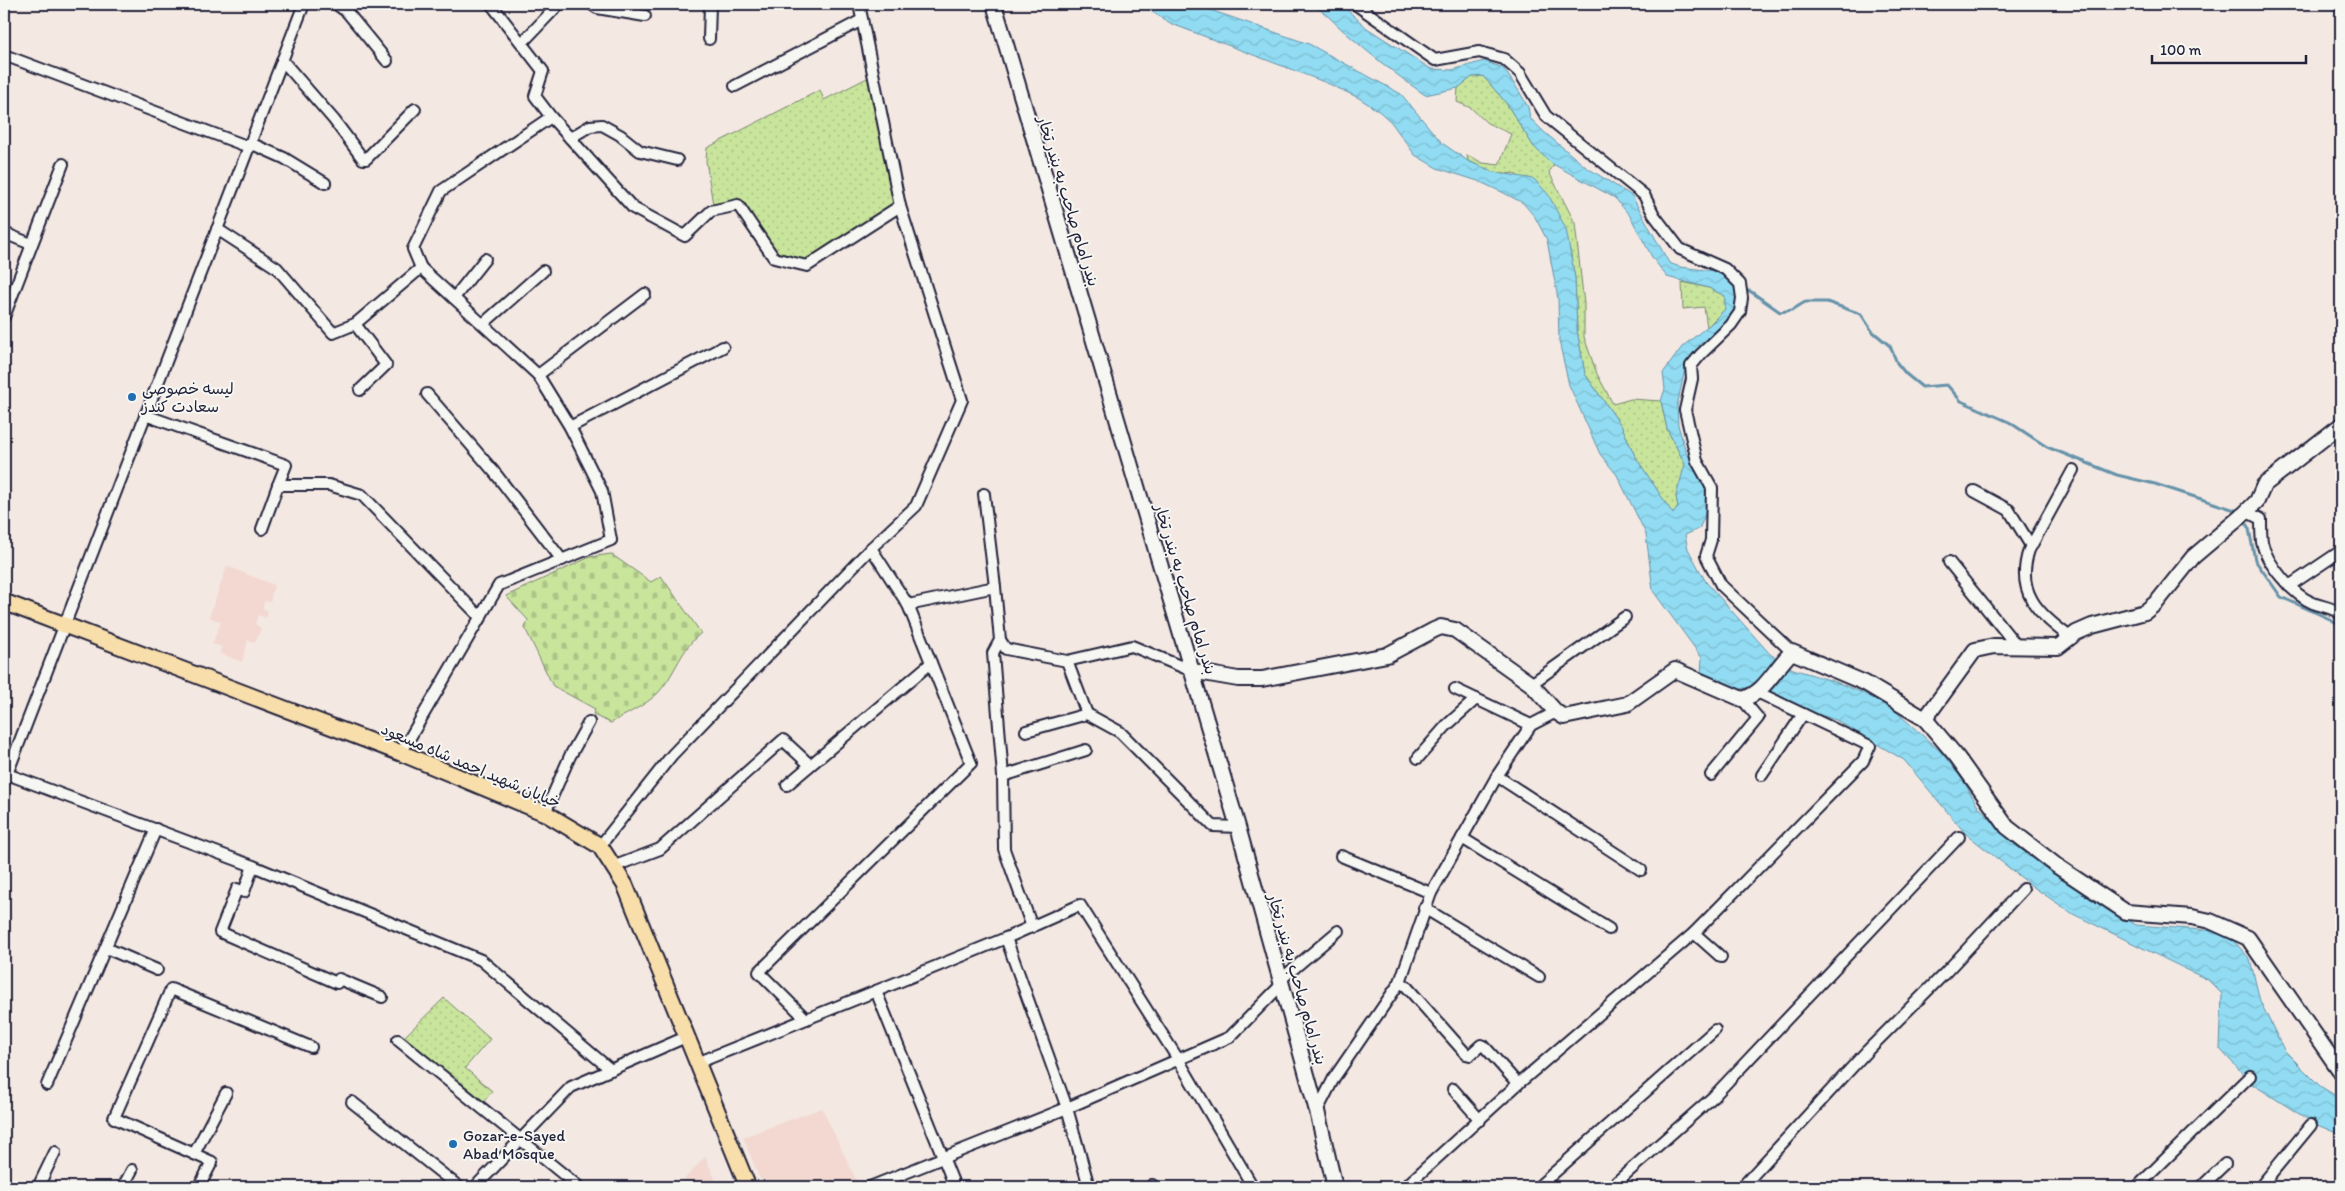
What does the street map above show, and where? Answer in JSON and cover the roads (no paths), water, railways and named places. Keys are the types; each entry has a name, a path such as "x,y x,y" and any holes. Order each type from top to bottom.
{"main road":[{"name":"خیابان شهید احمد شاه مسعود","path":"4,602 401,753 545,812 600,846 615,866 625,885 748,1187"}],"street":[{"path":"304,4 5,778 156,829 253,866 481,960 611,1070"},
{"path":"336,4 347,12 387,61"},
{"path":"490,4 543,71 535,96 550,117 633,208 682,235 687,234 711,210 738,204 774,258 807,266 900,206"},
{"path":"522,43 559,4"},
{"path":"591,4 597,8 645,16"},
{"path":"709,40 710,4"},
{"path":"600,846 672,755 871,548 916,506 962,400 900,206 859,4"},
{"name":"بندر امام صاحب به بندر تخار","path":"994,4 1238,828 1317,1110 1334,1187"},
{"path":"1355,4 1435,60 1479,52 1504,59 1520,73 1546,116 1644,195 1654,215 1680,249 1725,269 1740,284 1742,298 1740,312 1731,325 1700,354 1691,366 1692,379 1684,410 1697,461 1712,488 1711,540 1706,556 1721,585 1789,655 1865,683 1925,719 1957,757 2007,827 2057,866 2126,912 2192,917 2210,921 2248,938 2341,1072"},
{"path":"735,86 862,20"},
{"path":"4,55 284,158 324,183"},
{"path":"282,60 334,120 363,159 366,159 415,109"},
{"path":"401,753 499,585 609,542 612,538 602,491 570,427 538,374 421,268 412,249 441,191 550,117"},
{"path":"570,138 590,126 602,125 620,134 640,151 677,160"},
{"path":"4,317 31,244 64,164"},
{"path":"217,229 277,268 333,333 355,324 421,268"},
{"path":"4,234 31,244"},
{"path":"454,298 485,259"},
{"path":"483,324 543,271"},
{"path":"538,374 645,294"},
{"path":"355,324 386,365 360,390"},
{"path":"570,427 723,346"},
{"path":"428,394 495,473 562,560"},
{"path":"145,415 286,465 262,529"},
{"path":"1925,719 1975,650 1994,646 2058,646 2070,637 2092,626 2145,612 2157,602 2193,557 2257,501 2264,485 2341,425"},
{"path":"2070,637 2048,622 2030,599 2025,561 2031,546 2073,470"},
{"path":"278,485 329,486 362,495 480,618"},
{"path":"1974,491 2009,510 2031,546"},
{"path":"984,494 1000,640 1006,649 1067,661 1132,646 1192,671 1238,679 1262,679 1387,655 1441,628 1455,630 1531,684 1556,712 1564,717 1627,704 1675,670 1742,699 1758,718 1711,775"},
{"path":"2244,514 2261,519 2262,544 2272,564 2289,586 2312,603 2335,609 2341,614"},
{"path":"806,1019 759,972 971,763 908,605 871,548"},
{"path":"2289,586 2341,551"},
{"path":"1949,562 2016,645"},
{"path":"908,605 995,586"},
{"path":"1531,684 1625,617"},
{"path":"1000,640 993,653 1003,776 1004,849 1032,927"},
{"path":"1742,699 1758,692 1789,655"},
{"path":"1067,661 1087,714 1120,732 1213,826 1238,828"},
{"path":"787,785 932,663"},
{"path":"1455,689 1531,725"},
{"path":"1405,1187 1518,1084 1694,933 1863,761 1870,746 1758,692"},
{"path":"1418,758 1446,726 1476,699"},
{"path":"1317,1110 1334,1078 1400,982 1424,908 1431,893 1497,776 1531,725 1556,712"},
{"path":"1026,731 1087,714"},
{"path":"1762,775 1803,714"},
{"path":"545,812 570,756 589,722"},
{"path":"615,866 660,849 783,740 810,765"},
{"path":"1003,776 1086,750"},
{"path":"1497,776 1641,870"},
{"path":"47,1085 156,829"},
{"path":"1611,1187 1713,1097 1959,837"},
{"path":"1462,838 1609,929"},
{"path":"1341,856 1431,893"},
{"path":"253,866 244,892 237,889 220,932 336,984 339,979 382,997"},
{"path":"1742,1187 1867,1051 1945,973 2023,889"},
{"path":"697,1062 1006,938 1080,905 1178,1059 1253,1187"},
{"path":"1424,908 1539,977"},
{"path":"870,1187 1067,1108 1230,1037 1280,983 1338,931"},
{"path":"1694,933 1721,957"},
{"path":"1006,938 1067,1108 1089,1187"},
{"path":"106,948 157,970"},
{"path":"1400,982 1406,986 1466,1054 1470,1055 1481,1045 1484,1046 1518,1084"},
{"path":"199,1187 212,1162 114,1118 171,989 311,1046"},
{"path":"876,991 955,1187"},
{"path":"1538,1187 1715,1030"},
{"path":"475,1187 571,1088 686,1037"},
{"path":"398,1040 579,1187"},
{"path":"2137,1187 2250,1076"},
{"path":"1453,1089 1480,1120"},
{"path":"194,1154 226,1093"},
{"path":"352,1102 459,1187"},
{"path":"2260,1187 2311,1126"},
{"path":"38,1187 55,1152"},
{"path":"2201,1187 2225,1164"},
{"path":"123,1187 132,1170"}],"water":[{"path":"1139,4 1193,4 1309,44 1401,94 1442,143 1468,161 1494,172 1534,179 1548,194 1566,229 1575,278 1577,330 1585,374 1622,427 1635,456 1673,514 1678,507 1676,496 1685,464 1667,429 1661,401 1665,389 1663,373 1682,347 1714,321 1725,309 1725,296 1709,288 1667,277 1652,257 1630,216 1615,198 1551,163 1534,147 1506,103 1483,76 1472,77 1458,88 1425,95 1376,58 1326,14 1311,4 1341,4 1367,28 1431,69 1452,70 1484,61 1503,68 1528,107 1530,118 1544,132 1586,167 1632,196 1669,263 1680,267 1723,272 1737,287 1737,310 1715,339 1700,347 1687,360 1677,406 1678,425 1686,452 1704,478 1708,496 1705,515 1699,529 1685,535 1688,549 1706,582 1770,654 1793,669 1861,692 1892,708 1941,752 1963,780 1977,805 2015,845 2083,893 2136,925 2216,931 2232,939 2250,959 2260,1001 2284,1050 2320,1086 2341,1099 2341,1135 2315,1124 2252,1084 2220,1049 2222,994 2208,980 2073,914 2032,886 1965,833 1904,760 1836,720 1776,702 1754,686 1741,689 1701,672 1702,658 1653,591 1646,534 1617,475 1600,454 1569,385 1559,341 1558,299 1547,240 1535,217 1523,203 1478,181 1437,168 1415,155 1391,122 1359,98 1327,83 1172,24"}],"waterway":[{"path":"1742,292 1750,291 1780,312 1792,310 1805,302 1827,302 1861,314 1872,331 1890,346 1897,363 1906,374 1922,387 1947,385 1961,401 2009,422 2047,447 2117,475 2155,484 2241,512"},
{"path":"2244,520 2249,529 2255,560 2281,597 2341,626"}],"place":[{"name":"لیسه خصوصی سعادت کندز","path":"132,397"},
{"name":"Gozar-e-Sayed Abad Mosque","path":"453,1144"}]}
